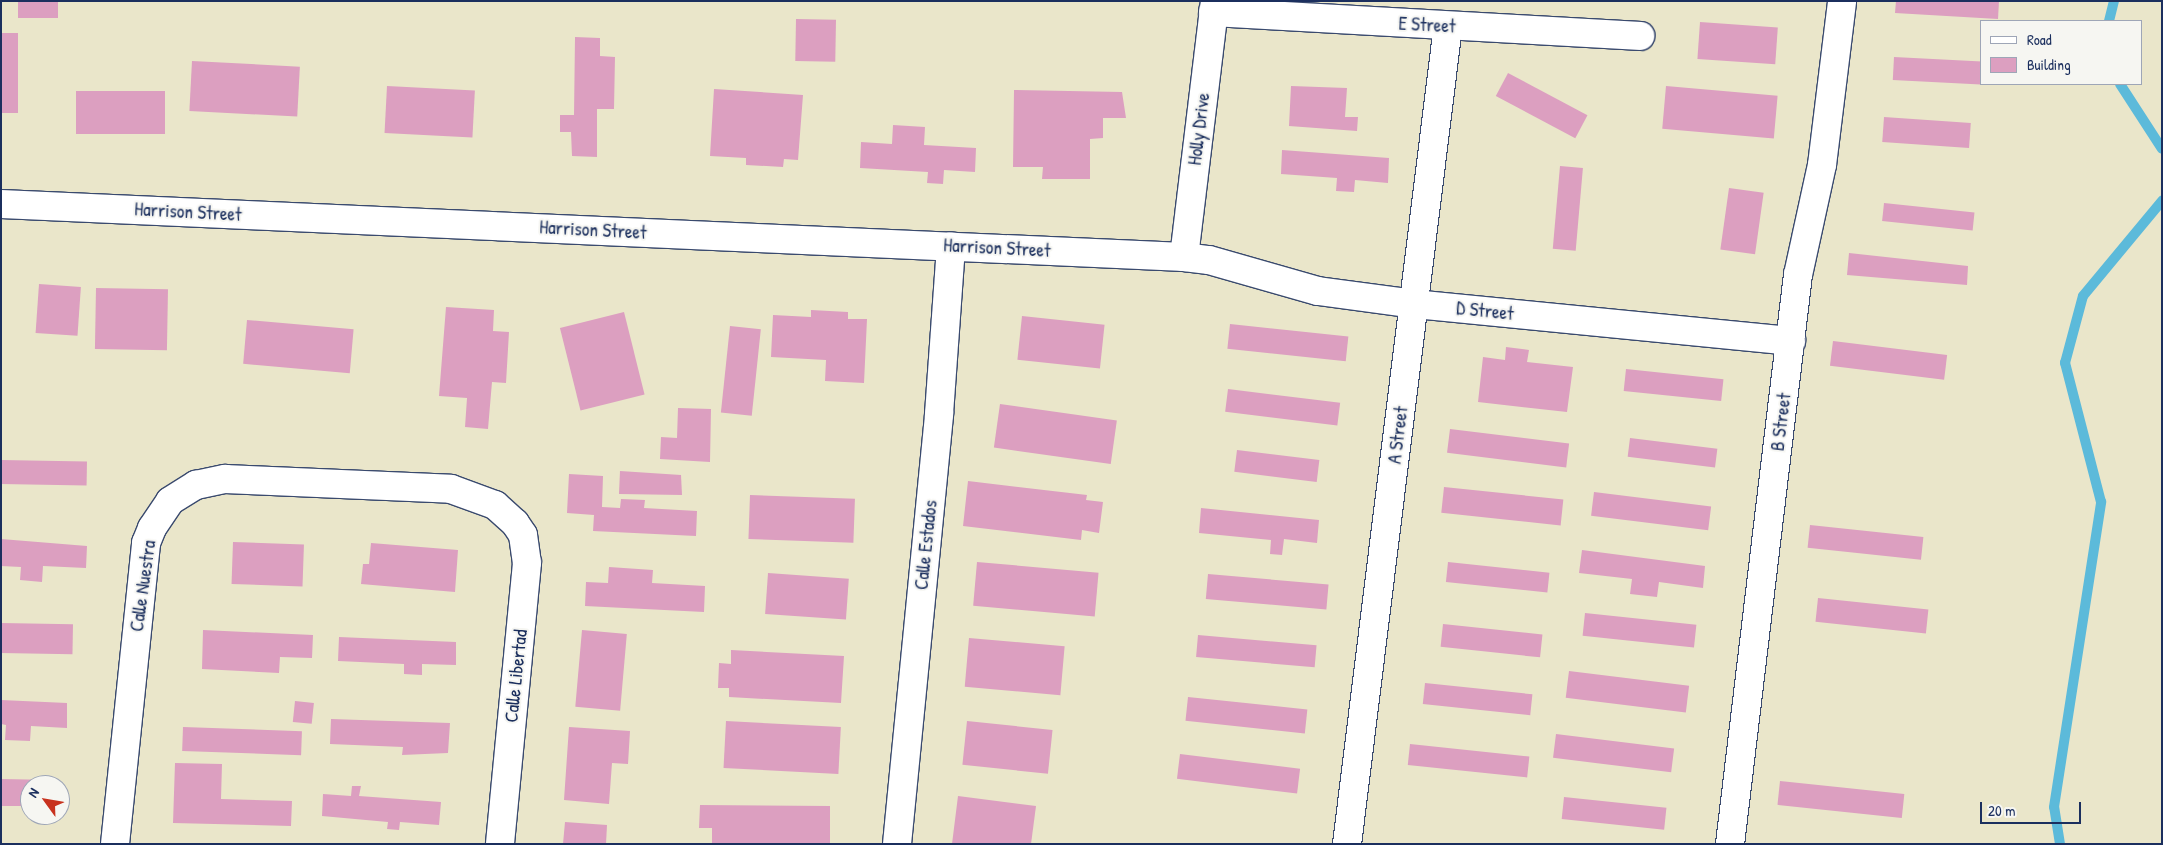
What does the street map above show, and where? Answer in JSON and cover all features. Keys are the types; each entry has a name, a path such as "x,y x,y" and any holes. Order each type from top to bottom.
{"street":[{"name":"B Street","path":"1730,844 1804,236 1827,133 1842,1"},
{"name":"E Street","path":"1214,7 1448,26 1640,36"},
{"name":"Holly Drive","path":"1184,257 1214,7"},
{"name":"A Street","path":"1348,844 1448,26"},
{"name":"Harrison Street","path":"1,204 1184,257"},
{"name":"Calle Estados","path":"897,844 938,424 951,246"},
{"name":"D Street","path":"1184,257 1209,260 1294,286 1414,304 1791,341"},
{"name":"Calle Nuestra","path":"115,844 143,560 152,528 170,501 196,485 225,479 451,489 479,498 506,514"},
{"name":"Calle Libertad","path":"500,844 527,563 523,535 506,514"}],"building":[{"path":"18,1 58,1 58,18 18,18"},
{"path":"1896,1 1999,1 1998,19 1895,13"},
{"path":"796,19 836,20 835,62 795,61"},
{"path":"1700,22 1778,27 1775,64 1697,59"},
{"path":"1,33 18,33 18,113 1,113"},
{"path":"575,37 600,38 600,56 615,57 614,109 597,109 597,157 572,156 571,132 560,132 560,115 574,115"},
{"path":"1894,57 1980,62 1980,85 1893,80"},
{"path":"192,61 300,67 297,117 189,111"},
{"path":"1508,73 1587,115 1575,138 1496,96"},
{"path":"387,86 475,91 472,138 385,133"},
{"path":"1291,86 1347,88 1345,117 1358,117 1357,131 1289,126"},
{"path":"1666,86 1778,96 1774,139 1662,129"},
{"path":"714,89 803,95 798,160 784,159 783,167 746,165 746,158 710,156"},
{"path":"1014,90 1122,92 1126,118 1103,118 1103,138 1090,139 1090,179 1042,179 1043,167 1013,167"},
{"path":"76,91 165,91 165,134 76,134"},
{"path":"1884,117 1971,123 1969,148 1882,142"},
{"path":"893,125 925,127 924,145 976,148 975,172 944,170 943,184 927,183 928,172 860,168 861,142 892,144"},
{"path":"1282,150 1389,158 1388,183 1355,180 1354,192 1336,191 1337,178 1281,174"},
{"path":"1560,166 1583,168 1576,251 1553,249"},
{"path":"1729,188 1764,193 1755,254 1720,249"},
{"path":"1884,203 1975,213 1973,230 1882,221"},
{"path":"1849,253 1968,266 1967,285 1847,275"},
{"path":"39,284 81,287 77,336 36,333"},
{"path":"96,288 168,289 167,350 95,349"},
{"path":"446,307 494,310 493,331 509,332 506,383 492,382 488,429 465,427 467,398 439,396"},
{"path":"811,310 848,312 848,319 867,319 864,383 825,381 826,360 771,357 773,315 811,317"},
{"path":"624,312 645,394 581,410 560,328"},
{"path":"1022,316 1105,325 1100,368 1017,360"},
{"path":"247,320 354,329 350,373 243,364"},
{"path":"1230,324 1348,336 1346,361 1227,349"},
{"path":"730,326 761,329 752,416 721,413"},
{"path":"1833,341 1947,355 1944,380 1830,366"},
{"path":"1506,347 1529,350 1527,362 1573,367 1567,412 1478,402 1483,357 1505,360"},
{"path":"1626,369 1723,379 1721,401 1624,391"},
{"path":"1228,389 1340,403 1337,426 1225,412"},
{"path":"1000,404 1117,420 1111,464 994,448"},
{"path":"678,408 711,409 710,462 660,459 661,437 677,438"},
{"path":"1450,429 1569,444 1566,467 1447,453"},
{"path":"1630,438 1717,449 1715,468 1628,457"},
{"path":"1237,450 1319,460 1317,482 1234,472"},
{"path":"1,460 87,462 87,485 1,484"},
{"path":"620,471 681,475 682,495 619,494"},
{"path":"569,474 603,476 602,507 620,508 621,499 645,500 644,508 697,511 696,536 593,531 594,515 567,513"},
{"path":"968,481 1087,495 1086,500 1103,502 1099,533 1082,530 1081,540 963,526"},
{"path":"1444,487 1563,500 1561,525 1441,513"},
{"path":"1594,492 1711,506 1708,530 1591,516"},
{"path":"750,495 855,499 853,543 748,539"},
{"path":"1201,508 1319,520 1317,543 1284,539 1282,555 1270,554 1271,540 1199,533"},
{"path":"1810,525 1923,537 1921,560 1808,548"},
{"path":"1,539 87,546 86,568 43,566 42,582 20,580 21,567 1,566"},
{"path":"233,542 304,544 302,586 232,584"},
{"path":"371,543 458,550 455,592 361,584 363,564 369,564"},
{"path":"1582,550 1705,566 1703,588 1659,582 1657,597 1630,594 1632,579 1579,573"},
{"path":"977,562 1099,573 1095,616 973,606"},
{"path":"1448,562 1549,573 1547,593 1446,582"},
{"path":"609,567 653,570 652,583 705,586 704,612 585,606 586,582 608,583"},
{"path":"768,573 849,579 846,620 765,614"},
{"path":"1208,574 1329,585 1326,609 1206,599"},
{"path":"1818,598 1928,610 1926,633 1815,622"},
{"path":"1585,613 1696,625 1694,648 1583,636"},
{"path":"1,623 73,624 72,654 1,653"},
{"path":"1443,624 1542,634 1540,657 1441,647"},
{"path":"203,630 313,635 312,658 280,657 279,673 202,669"},
{"path":"582,630 627,634 620,711 575,707"},
{"path":"1198,635 1317,645 1315,667 1196,657"},
{"path":"339,637 456,642 456,665 422,664 422,675 404,674 404,664 338,661"},
{"path":"969,638 1065,646 1060,695 965,687"},
{"path":"731,650 844,656 841,703 729,697 729,688 718,688 719,663 731,664"},
{"path":"1569,671 1689,686 1686,713 1566,698"},
{"path":"1425,683 1532,694 1530,715 1423,704"},
{"path":"1188,697 1307,710 1305,733 1185,721"},
{"path":"1,700 67,703 67,728 31,726 30,741 5,740 6,725 1,724"},
{"path":"295,701 314,703 312,724 293,722"},
{"path":"331,719 450,723 448,753 402,755 403,747 330,744"},
{"path":"726,721 841,727 838,774 724,768"},
{"path":"967,721 1053,730 1048,774 962,765"},
{"path":"183,727 302,731 301,755 182,751"},
{"path":"569,727 630,731 628,764 612,763 609,804 564,800"},
{"path":"1556,734 1674,749 1671,772 1553,758"},
{"path":"1410,744 1529,757 1527,777 1408,765"},
{"path":"1180,754 1300,769 1297,794 1177,779"},
{"path":"175,763 222,764 221,799 292,801 291,826 173,823"},
{"path":"1,779 20,779 20,806 1,806"},
{"path":"1780,781 1904,794 1902,818 1777,805"},
{"path":"352,786 361,786 359,796 441,802 439,825 400,822 399,830 387,829 388,822 322,816 323,794 351,796"},
{"path":"958,796 1036,806 1031,844 952,844"},
{"path":"1564,797 1666,808 1664,830 1562,819"},
{"path":"700,805 830,806 830,844 712,844 712,828 699,828"},
{"path":"565,822 607,825 606,844 563,844"}],"waterway":[{"path":"2109,20 2114,1"},
{"path":"2121,85 2162,149"},
{"path":"2060,844 2054,807 2101,502 2065,363 2083,296 2162,201"}]}
